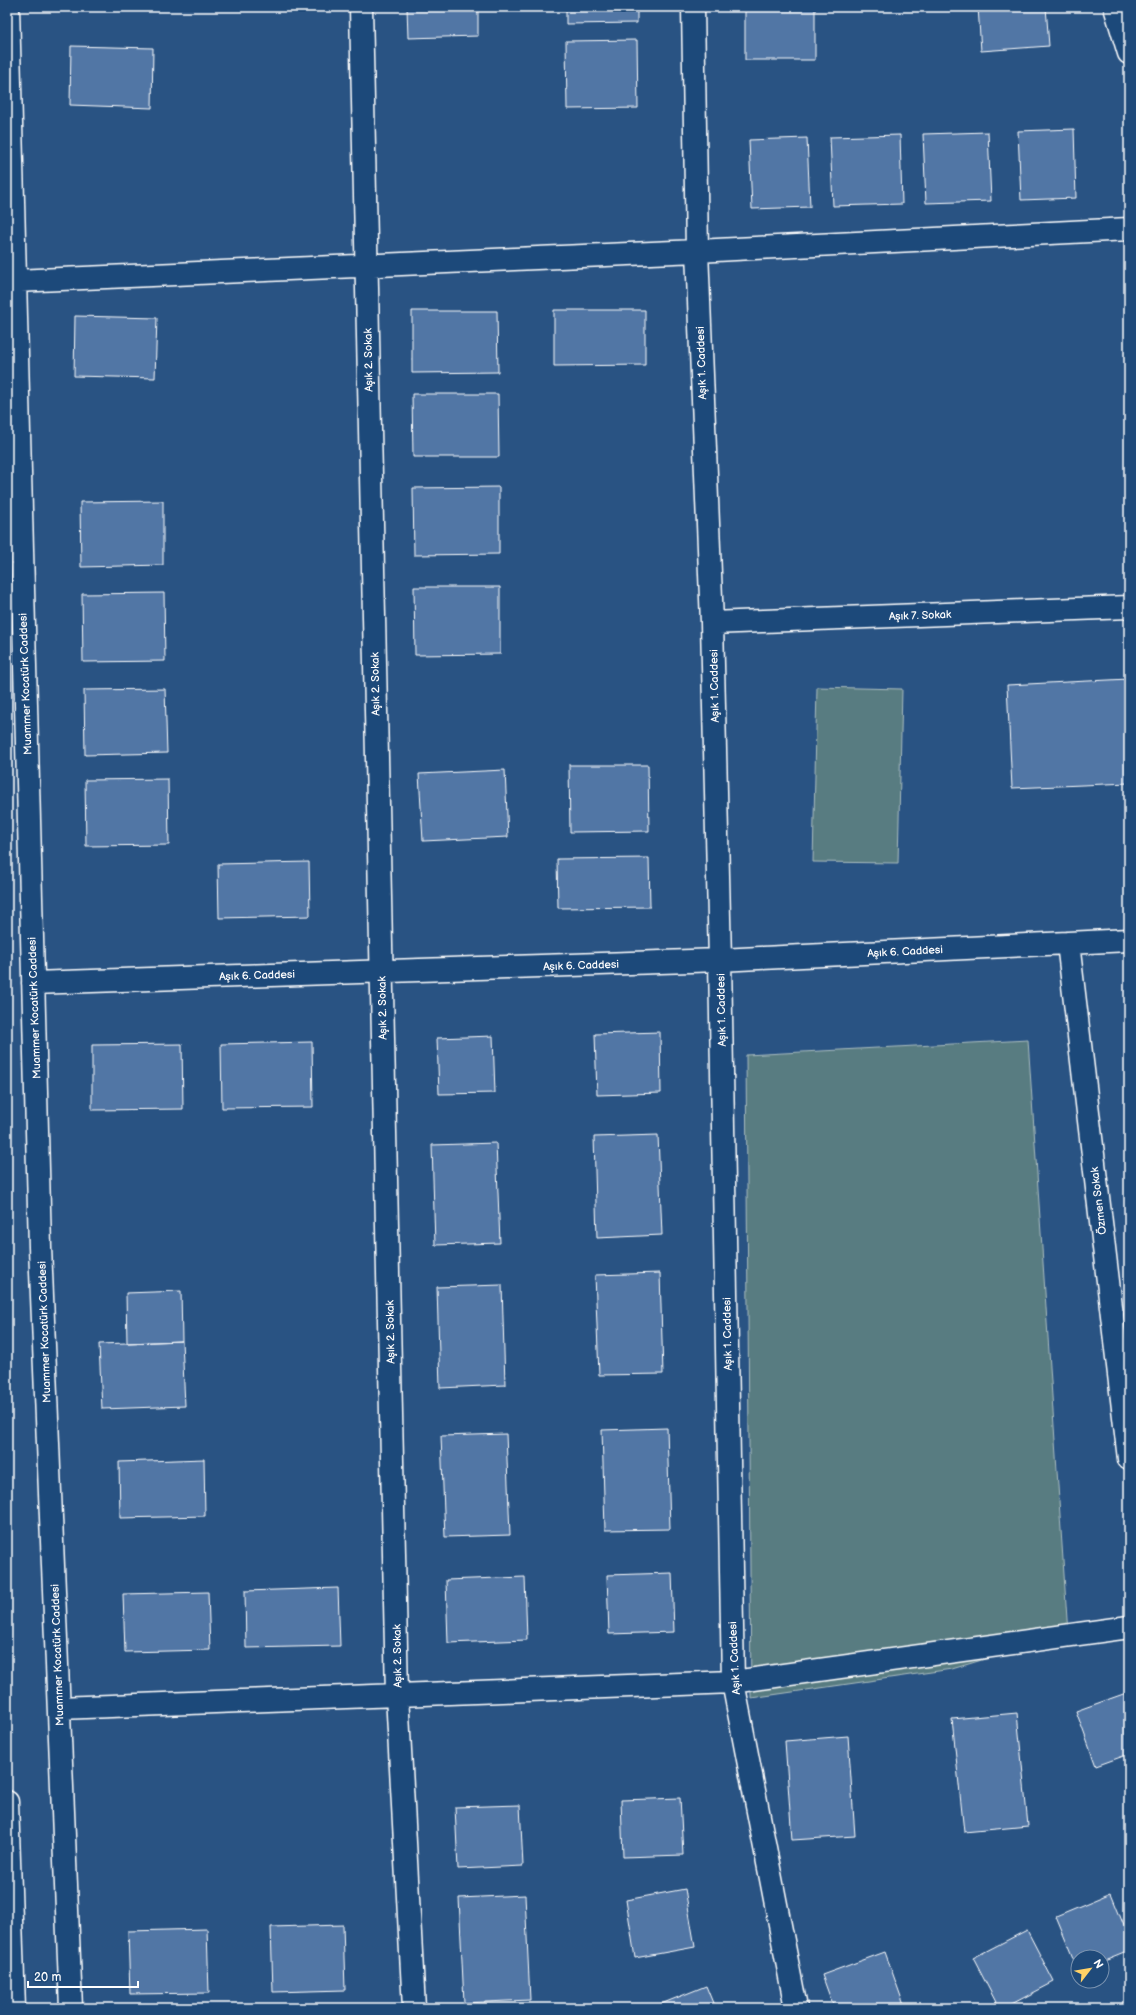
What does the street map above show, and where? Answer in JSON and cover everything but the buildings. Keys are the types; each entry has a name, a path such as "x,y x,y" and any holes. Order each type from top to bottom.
{"street":[{"name":"Muammer Kocatürk Caddesi","path":"8,7 40,1247 71,2008"},
{"name":"Aşık 2. Sokak","path":"361,7 398,1695 414,2008"},
{"name":"Aşık 1. Caddesi","path":"693,7 697,251 712,622 720,960 733,1682 796,2008"},
{"path":"1115,7 1129,53"},
{"path":"15,281 366,264 697,251 1129,229"},
{"name":"Aşık 7. Sokak","path":"712,622 1129,608"},
{"name":"Aşık 6. Caddesi","path":"33,983 720,960 1129,940"},
{"name":"Özmen Sokak","path":"1068,943 1129,1459"},
{"path":"59,1708 733,1682 1129,1627"},
{"path":"7,1802 14,2008"}],"green space":[{"path":"817,687 902,689 898,863 813,862"},
{"path":"1028,1040 1068,1634 952,1669 751,1698 746,1055"}]}
